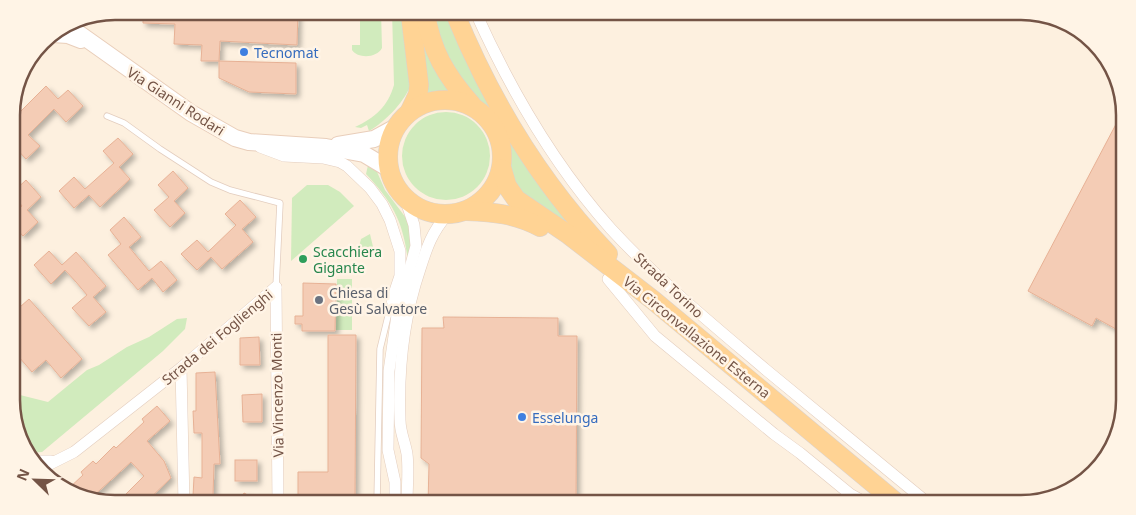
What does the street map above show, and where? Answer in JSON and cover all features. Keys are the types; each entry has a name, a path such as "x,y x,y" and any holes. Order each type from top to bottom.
{"main road":[{"path":"411,20 419,85 418,94 410,111 396,127 390,139 388,152 389,169 396,187 405,198 425,211 447,215 467,211 480,203 492,191 502,169 502,148 499,135 492,124 461,93 441,64 429,35 426,20"},
{"path":"458,20 480,70 509,121 541,171 606,253 653,300"},
{"path":"410,111 422,104 438,100 456,100 473,106"},
{"name":"Via Circonvallazione Esterna","path":"502,169 507,186 516,199 564,231 653,300 887,495"},
{"name":"Via Circonvallazione Esterna","path":"467,211 506,214 529,221 555,238 608,279 869,495"}],"street":[{"name":"Strada Torino","path":"479,20 497,61 526,113 559,161 610,228 646,265 706,320 918,495"},
{"name":"Via Gianni Rodari","path":"74,30 190,113 220,131 249,142 326,147 364,154 389,169"},
{"name":"Via Gianni Rodari","path":"64,35 92,44"},
{"name":"Via Gianni Rodari","path":"326,147 374,139 396,127"},
{"path":"249,142 284,156 323,158 340,162 347,166 370,188 382,204 390,220 400,251 400,276 392,300 397,315"},
{"path":"395,495 395,482 383,450 389,371 397,315 416,246 414,225 405,198"},
{"path":"407,495 408,465 400,422 400,371 403,337 409,306 433,232 447,215"},
{"name":"Via Circonvallazione Esterna","path":"608,279 655,336 852,495"},
{"name":"Strada dei Foglienghi","path":"60,458 74,452 181,368 276,287"},
{"name":"Via Vincenzo Monti","path":"276,287 278,495"},
{"path":"181,368 182,495"}],"lane":[{"name":"Strada dei Foglienghi","path":"107,116 124,123 211,182 230,190 280,203 276,287"},
{"path":"378,495 383,450 380,349 392,300"}],"green space":[{"path":"360,20 381,20 382,48 380,51 367,56 359,55 352,50 352,45 360,45"},
{"path":"392,20 403,20 410,87 393,112 381,123 369,131 367,125 361,128 355,127 369,120 380,110 388,99 394,85"},
{"path":"433,20 455,20 597,251 522,197 509,175 511,151 508,139 494,114 458,80"},
{"path":"420,21 451,91 426,94"},
{"path":"446,112 463,115 477,125 487,139 490,156 487,173 477,187 463,197 446,200 429,197 415,187 405,173 402,156 405,139 415,125 429,115"},
{"path":"369,161 374,165 385,190 409,222 412,248 408,261 403,235 395,213 383,194 366,174"},
{"path":"307,185 328,185 340,192 354,206 291,261 292,198"},
{"path":"370,234 375,255 370,256 363,254 359,247 361,239"},
{"path":"337,279 352,279 352,330 336,330"},
{"path":"187,318 185,329 163,351 42,452 36,452 23,425 20,395 48,402 87,370 99,365 127,347 149,337 177,319"}],"building":[{"path":"143,20 298,20 297,45 220,41 219,61 201,61 202,45 174,44 175,24 143,23"},
{"path":"219,61 296,63 296,94 249,92 219,78"},
{"path":"46,86 58,99 68,90 83,106 66,122 54,109 28,135 40,146 26,159 20,153 20,112"},
{"path":"1116,124 1116,329 1096,318 1092,326 1028,291"},
{"path":"118,138 133,154 119,167 130,179 100,207 89,195 74,208 59,191 74,177 85,189 114,163 103,151"},
{"path":"173,171 188,188 174,201 185,213 170,227 154,210 169,197 158,185"},
{"path":"26,180 41,197 27,210 38,222 23,236 20,233 20,208 22,206 20,203 20,186"},
{"path":"240,200 256,217 242,229 253,242 222,269 211,257 197,270 181,254 197,240 208,252 236,225 225,214"},
{"path":"124,217 141,237 129,247 149,271 161,261 177,280 163,292 152,278 138,290 108,255 121,244 110,230"},
{"path":"49,251 62,265 76,252 106,286 93,297 106,312 89,326 72,308 87,295 76,282 65,270 51,284 34,265"},
{"name":"Chiesa di Gesù Salvatore","path":"303,283 336,284 335,331 302,331 302,324 295,324 295,316 303,316"},
{"path":"29,299 82,359 61,378 46,360 32,372 20,358 20,307"},
{"path":"443,317 558,318 558,336 577,336 576,495 428,495 429,464 421,458 422,328 444,328"},
{"path":"328,335 356,335 355,495 298,495 298,472 328,472"},
{"path":"259,337 260,365 240,365 240,338"},
{"path":"215,372 220,464 214,464 213,495 193,495 194,477 202,478 202,433 194,433 193,411 196,411 196,373"},
{"path":"262,394 262,422 243,422 242,395"},
{"path":"157,406 170,421 147,441 164,461 171,478 153,495 125,495 144,476 131,462 97,493 73,485 83,475 81,472 93,461 96,464 114,446 116,448 144,422 142,419"},
{"path":"235,460 257,460 257,481 235,481"}],"place":[{"name":"Tecnomat","path":"244,52"},
{"name":"Scacchiera Gigante","path":"303,259"},
{"name":"Chiesa di Gesù Salvatore","path":"319,300"},
{"name":"Esselunga","path":"522,417"}]}
